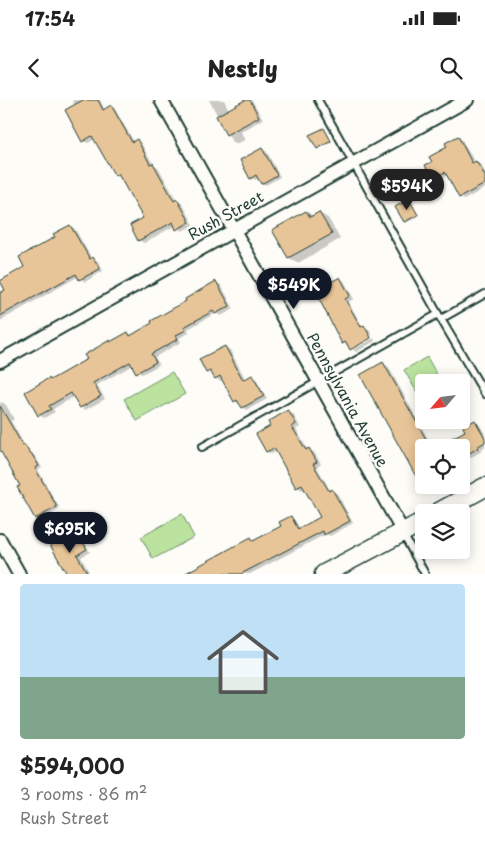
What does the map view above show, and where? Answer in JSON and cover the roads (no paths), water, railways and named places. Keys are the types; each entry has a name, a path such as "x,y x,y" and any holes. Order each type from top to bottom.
{"street":[{"name":"Pennsylvania Avenue","path":"161,100 403,532"},
{"name":"Rush Street","path":"0,361 467,100"},
{"path":"454,504 485,487"},
{"path":"324,574 415,526"},
{"path":"0,540 19,574"}],"lane":[{"path":"318,100 485,394"},
{"path":"202,447 318,381 439,316 485,294"},
{"path":"403,532 424,574"}]}
